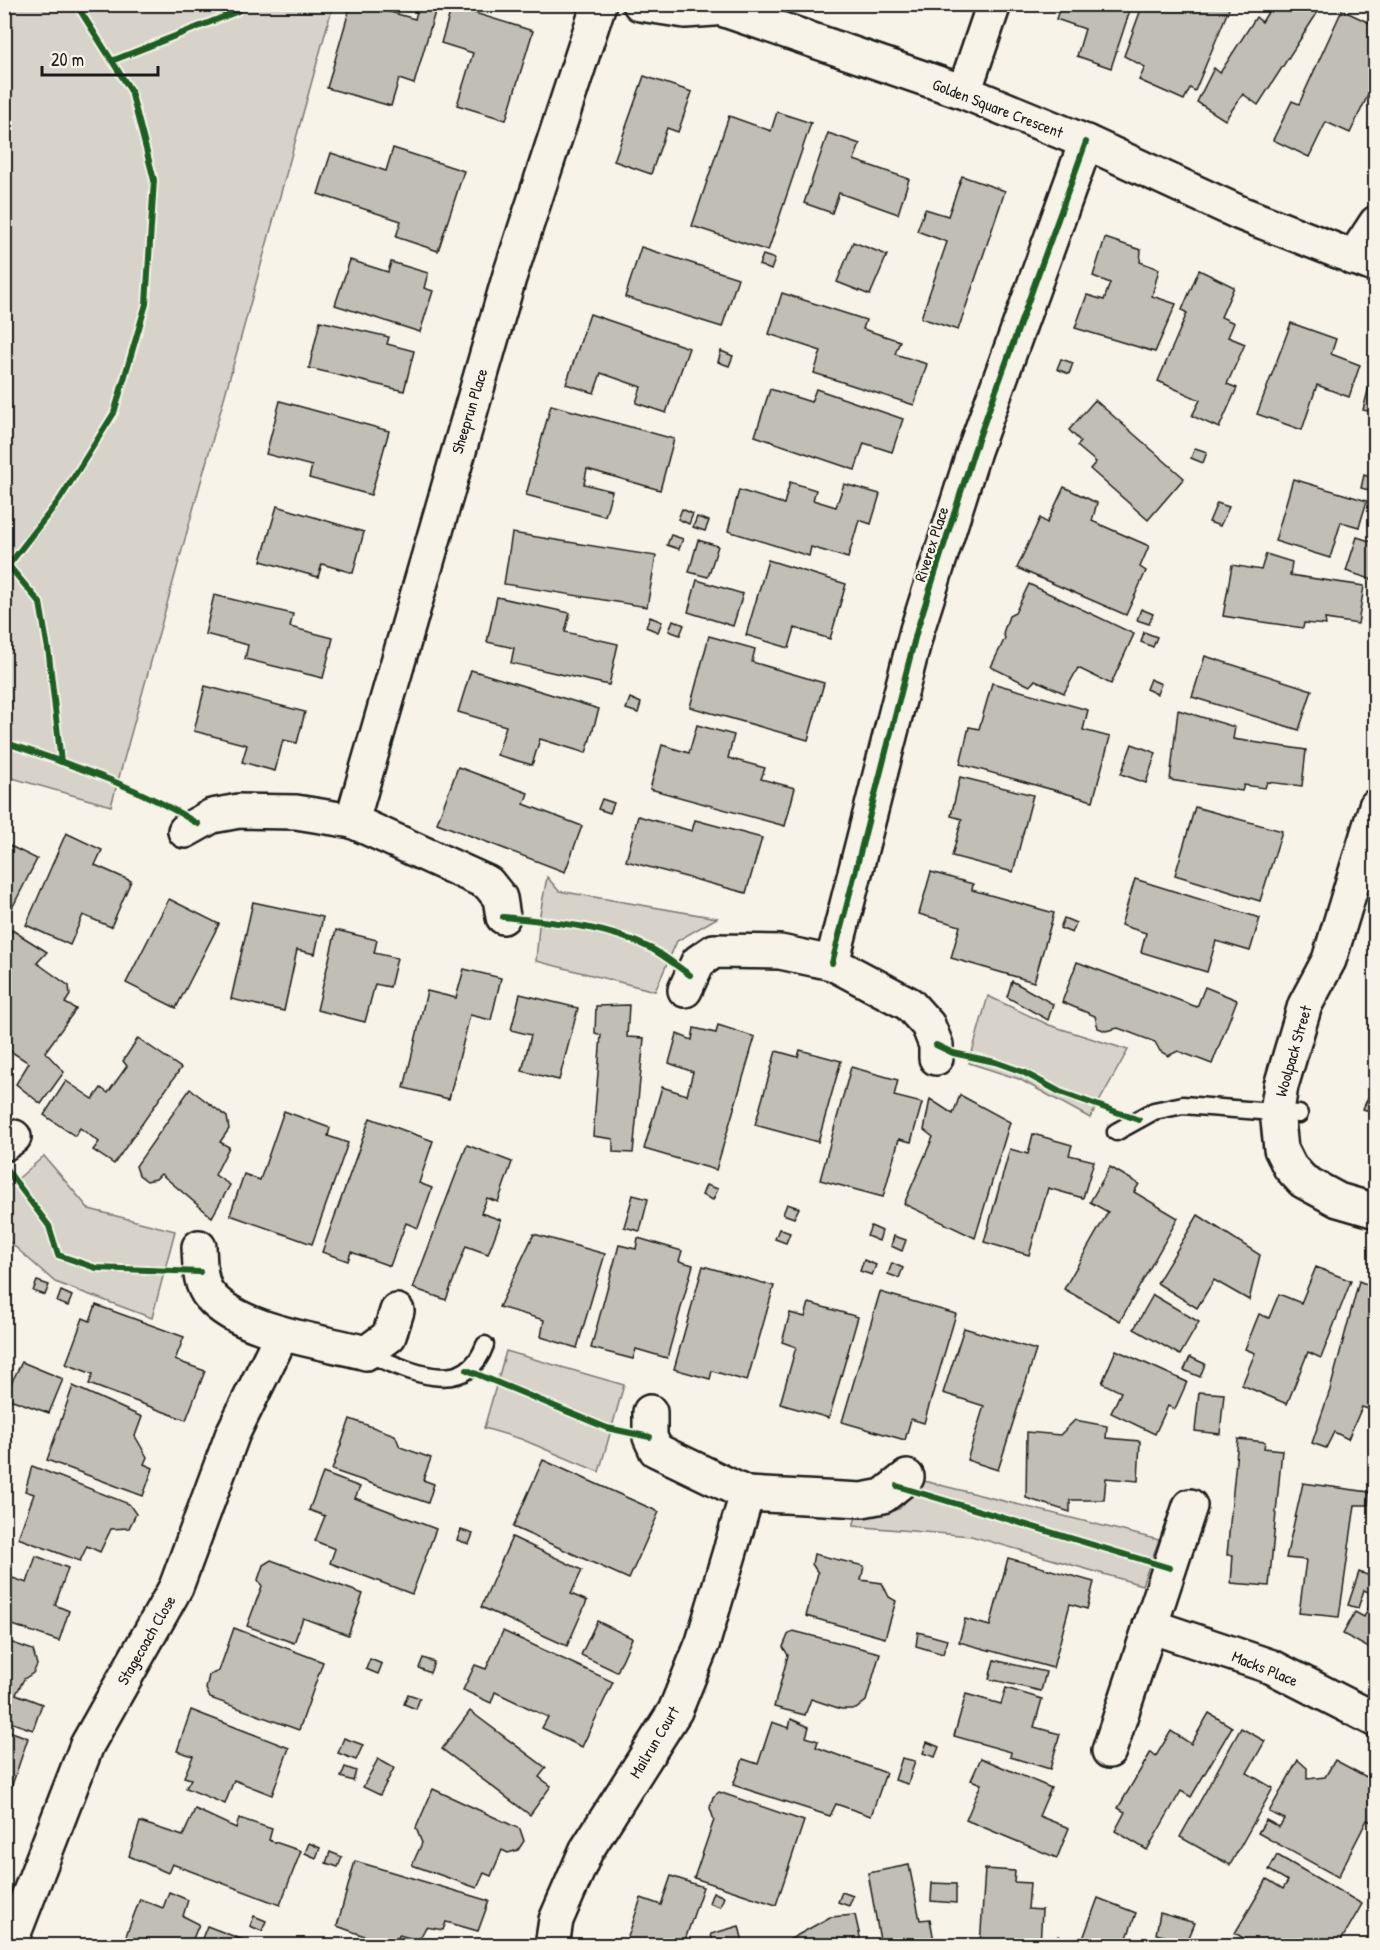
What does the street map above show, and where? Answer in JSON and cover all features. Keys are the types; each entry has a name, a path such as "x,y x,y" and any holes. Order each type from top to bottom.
{"street":[{"name":"Sheeprun Place","path":"352,821 500,310 599,4"},
{"name":"Golden Square Crescent","path":"640,4 686,11 710,7 964,92 1086,142 1240,213 1364,262"},
{"path":"964,92 994,4"},
{"name":"Riverex Place","path":"832,963 917,630 974,451 1086,142"},
{"path":"1364,262 1376,223"},
{"name":"Woolpack Street","path":"1376,806 1329,960 1305,1005 1281,1086 1288,1113 1300,1134 1305,1151 1316,1164 1340,1177 1376,1188"},
{"path":"185,831 212,816 238,811 296,812 352,821 488,883 500,898 503,917"},
{"path":"685,990 698,962 714,951 780,952 832,963 909,1004 928,1025 936,1045 936,1058"},
{"name":"Woolpack Street","path":"1288,1113 1281,1149 1290,1167 1303,1181 1338,1200 1376,1211"},
{"path":"199,1247 200,1272 210,1296 234,1314 282,1334 366,1353 389,1336 397,1311"},
{"name":"Stagecoach Close","path":"9,1946 54,1836 87,1744 176,1587 233,1434 282,1334"},
{"path":"650,1412 650,1437 656,1450 747,1494 862,1500 883,1496 907,1477"},
{"name":"Mailrun Court","path":"552,1946 556,1920 586,1851 675,1711 703,1642 747,1494"},
{"path":"1109,1751 1190,1506"},
{"name":"Macks Place","path":"1150,1626 1272,1667 1376,1720"}],"lane":[{"name":"Woolpack Street","path":"1116,1132 1154,1111 1184,1105 1288,1113"},
{"path":"366,1353 419,1373 444,1379 462,1374 481,1356 485,1345"}],"shaded area":[{"path":"4,5 333,5 111,806 5,776"},
{"path":"547,877 559,891 717,918 677,941 655,991 536,961 540,914"},
{"path":"988,996 1049,1025 1128,1050 1090,1118 1019,1079 969,1063"},
{"path":"44,1156 89,1209 175,1231 152,1318 55,1282 5,1238 5,1190"},
{"path":"506,1351 624,1385 599,1472 521,1439 484,1428"},
{"path":"924,1481 1159,1540 1142,1585 971,1536 853,1526 857,1514 899,1509"}],"building":[{"path":"351,4 377,4 376,8 415,19 419,4 437,5 414,84 399,79 391,106 327,88"},
{"path":"1061,4 1132,4 1111,68 1077,56 1085,29 1056,19"},
{"path":"1143,4 1230,6 1195,91 1190,88 1184,100 1139,80 1145,67 1124,56"},
{"path":"1273,4 1323,4 1258,105 1243,94 1225,120 1197,102 1214,68 1220,73 1256,17 1262,22"},
{"path":"452,6 533,31 506,120 457,105 473,53 441,43"},
{"path":"1342,10 1376,26 1376,78 1350,133 1326,122 1309,157 1273,140 1292,101 1299,104"},
{"path":"644,76 692,92 678,132 667,128 651,174 614,161"},
{"path":"777,112 811,123 768,251 692,226 729,116 771,131"},
{"path":"828,133 860,144 854,160 909,179 898,214 839,193 832,213 804,203"},
{"path":"393,148 464,171 438,251 396,237 401,221 318,194 331,153 386,171"},
{"path":"962,176 1005,191 958,330 921,318 947,242 917,231 925,209 948,216"},
{"path":"1105,238 1141,250 1140,262 1159,269 1152,296 1176,304 1155,352 1075,328 1087,295 1104,300 1110,283 1093,276"},
{"path":"853,242 887,255 870,295 837,282"},
{"path":"641,247 738,278 722,327 625,297"},
{"path":"763,255 775,259 771,270 759,265"},
{"path":"350,260 388,272 391,262 428,273 424,288 433,291 420,332 335,305"},
{"path":"1199,270 1234,287 1221,317 1234,323 1228,337 1245,344 1227,384 1237,388 1219,428 1192,416 1200,400 1158,381 1187,313 1182,310"},
{"path":"782,293 866,320 863,329 900,341 895,354 927,364 914,405 814,373 821,351 769,334"},
{"path":"590,314 689,348 666,413 636,403 641,387 601,373 594,393 566,384"},
{"path":"320,321 389,337 387,344 414,351 404,391 309,368"},
{"path":"1291,323 1336,339 1331,354 1360,365 1349,397 1317,385 1302,430 1257,414"},
{"path":"721,351 733,356 729,366 718,362"},
{"path":"1061,359 1073,363 1069,374 1057,369"},
{"path":"1376,360 1376,413 1363,410"},
{"path":"770,389 811,402 816,389 903,419 892,452 864,443 855,470 755,436"},
{"path":"1095,400 1184,478 1148,520 1090,469 1096,462 1077,446 1081,442 1069,430"},
{"path":"280,401 389,431 371,495 309,478 312,466 266,454"},
{"path":"551,405 674,439 660,490 587,469 584,484 612,491 605,516 526,495"},
{"path":"1195,448 1207,452 1203,463 1191,458"},
{"path":"1364,475 1376,479 1376,492 1361,488"},
{"path":"1293,479 1367,501 1359,527 1341,522 1330,558 1275,541"},
{"path":"790,482 816,490 813,500 836,507 844,484 880,494 871,524 859,520 848,558 811,547 809,556 728,531 739,490 784,504"},
{"path":"1064,487 1097,503 1092,521 1149,546 1140,567 1146,571 1126,615 1017,568 1040,518 1047,523"},
{"path":"1217,503 1229,507 1220,526 1209,522"},
{"path":"277,506 364,532 353,573 322,564 318,577 261,561"},
{"path":"682,509 693,514 689,524 678,519"},
{"path":"697,517 709,521 705,531 693,527"},
{"path":"512,533 656,556 647,607 504,584"},
{"path":"671,535 683,539 679,549 667,545"},
{"path":"1357,537 1376,543 1376,581 1346,571"},
{"path":"698,540 718,546 708,577 689,572"},
{"path":"1266,554 1292,562 1290,575 1364,586 1358,624 1325,619 1326,625 1304,623 1303,628 1223,616 1232,565 1261,570"},
{"path":"768,560 846,584 830,639 795,628 789,648 746,635"},
{"path":"697,580 743,594 733,626 688,612"},
{"path":"1029,584 1134,634 1111,684 1078,668 1064,693 1035,680 1030,686 991,667 1005,638 1003,633 1009,616 1015,613"},
{"path":"214,595 293,614 290,627 333,638 323,678 245,659 248,645 205,634"},
{"path":"497,597 570,613 565,632 618,644 609,685 511,663 514,648 487,642"},
{"path":"1141,609 1153,614 1149,624 1137,620"},
{"path":"650,617 662,622 658,632 646,627"},
{"path":"673,620 684,625 680,635 669,631"},
{"path":"1144,632 1157,637 1153,647 1141,642"},
{"path":"709,636 755,649 752,662 824,683 808,740 690,707"},
{"path":"1205,656 1312,690 1299,730 1192,697"},
{"path":"471,670 599,709 586,753 540,739 532,765 497,755 506,726 458,712"},
{"path":"1150,679 1161,684 1157,694 1146,689"},
{"path":"992,683 1088,710 1083,730 1110,737 1093,801 960,764 969,727 979,729"},
{"path":"205,686 305,712 297,743 283,740 275,771 242,762 247,745 194,731"},
{"path":"630,698 641,703 638,713 626,709"},
{"path":"1178,710 1235,727 1233,739 1306,750 1302,786 1267,782 1265,788 1244,785 1242,791 1170,780"},
{"path":"697,725 734,735 728,758 765,768 761,779 795,788 785,826 650,789 662,745 689,753"},
{"path":"1132,744 1156,753 1146,783 1121,774"},
{"path":"458,767 528,793 524,804 582,826 565,872 437,823"},
{"path":"960,777 1033,795 1013,872 952,856 962,819 951,816"},
{"path":"602,799 614,803 610,813 598,809"},
{"path":"1195,807 1282,831 1260,901 1175,875"},
{"path":"638,816 692,831 695,820 762,838 746,893 626,861"},
{"path":"66,833 102,850 95,865 131,881 111,927 83,915 70,945 26,925"},
{"path":"4,843 37,859 4,924"},
{"path":"931,872 973,884 972,890 1054,913 1034,982 951,958 960,926 919,914"},
{"path":"1135,879 1260,918 1250,951 1216,941 1207,972 1141,952 1146,933 1121,925"},
{"path":"169,899 219,924 176,1008 126,983"},
{"path":"253,902 323,917 315,954 297,950 284,1011 231,999"},
{"path":"1064,918 1076,923 1072,933 1060,928"},
{"path":"12,930 47,952 37,963 69,986 70,995 65,1003 76,1009 45,1052 64,1072 41,1104 16,1084 29,1063 4,1047 4,946"},
{"path":"336,930 377,940 374,953 397,958 390,987 375,984 365,1022 317,1010"},
{"path":"1077,962 1197,1007 1205,987 1237,1000 1212,1064 1178,1051 1168,1056 1160,1051 1155,1042 1118,1028 1106,1031 1098,1028 1095,1016 1062,1002"},
{"path":"464,969 501,978 491,1020 470,1015 449,1099 404,1088 427,991 456,998"},
{"path":"1012,981 1053,1004 1048,1020 1007,997"},
{"path":"520,994 578,1008 559,1080 522,1071 531,1035 511,1030"},
{"path":"629,1005 627,1037 644,1038 633,1153 613,1152 613,1139 593,1136 601,1035 595,1033 596,1006"},
{"path":"718,1025 755,1037 716,1170 644,1149 662,1087 687,1095 693,1072 669,1063 677,1034 692,1040 694,1028 716,1033"},
{"path":"1376,1036 1376,1062 1368,1058"},
{"path":"138,1038 181,1068 114,1164 93,1150 99,1142 80,1128 75,1136 44,1115 66,1081 93,1099 101,1088 108,1093 127,1066 123,1061"},
{"path":"800,1050 841,1061 818,1142 755,1125 776,1051 798,1057"},
{"path":"851,1067 898,1080 894,1096 922,1103 911,1142 899,1139 883,1197 820,1180"},
{"path":"1376,1079 1376,1113 1363,1109"},
{"path":"190,1089 227,1117 229,1129 220,1142 229,1147 215,1175 230,1185 212,1217 161,1174 156,1179 147,1181 139,1175 136,1166"},
{"path":"960,1095 1010,1122 975,1238 904,1204 933,1137 924,1130 930,1099 953,1114"},
{"path":"284,1111 330,1128 328,1136 348,1143 312,1244 230,1215 244,1174 260,1180"},
{"path":"370,1118 433,1141 419,1183 432,1188 418,1228 406,1223 390,1266 351,1252 348,1261 322,1252"},
{"path":"1033,1134 1072,1145 1069,1155 1094,1161 1083,1198 1048,1188 1029,1255 984,1242 1010,1149 1028,1154"},
{"path":"467,1145 512,1162 498,1202 487,1198 481,1213 501,1220 488,1254 466,1246 446,1300 413,1288"},
{"path":"1110,1167 1139,1184 1134,1192 1178,1218 1120,1321 1064,1289 1108,1212 1090,1202"},
{"path":"706,1185 718,1189 713,1200 702,1195"},
{"path":"633,1195 648,1199 640,1231 624,1227"},
{"path":"787,1204 799,1208 794,1218 783,1214"},
{"path":"1198,1215 1260,1255 1249,1300 1214,1280 1197,1308 1157,1283"},
{"path":"871,1226 882,1231 879,1241 867,1236"},
{"path":"779,1229 790,1233 786,1243 775,1239"},
{"path":"534,1234 605,1254 577,1348 541,1337 544,1320 499,1307"},
{"path":"894,1236 906,1240 902,1251 891,1246"},
{"path":"638,1238 682,1251 679,1261 693,1265 667,1358 636,1349 633,1359 591,1348 619,1245 636,1249"},
{"path":"864,1260 876,1265 872,1275 860,1271"},
{"path":"892,1263 903,1268 899,1278 888,1274"},
{"path":"703,1266 774,1286 747,1381 712,1371 710,1379 674,1369"},
{"path":"1316,1267 1351,1281 1321,1358 1308,1352 1287,1404 1242,1385 1255,1353 1245,1349 1259,1314 1269,1318 1279,1294 1301,1303"},
{"path":"37,1281 49,1285 45,1295 33,1291"},
{"path":"1359,1281 1376,1288 1376,1400 1370,1398 1368,1409 1362,1407 1348,1439 1334,1432 1326,1448 1312,1443 1330,1390"},
{"path":"61,1291 72,1296 68,1306 57,1302"},
{"path":"880,1292 956,1314 924,1423 911,1419 905,1440 842,1422"},
{"path":"1153,1295 1199,1322 1180,1355 1134,1329"},
{"path":"809,1303 858,1317 829,1418 780,1404 796,1347 782,1342 790,1313 805,1317"},
{"path":"96,1305 184,1337 175,1360 205,1371 186,1420 89,1384 93,1374 66,1364 83,1318 90,1321"},
{"path":"964,1328 1036,1350 998,1470 967,1460 984,1406 943,1393"},
{"path":"1116,1350 1187,1382 1175,1409 1168,1406 1155,1434 1111,1413 1121,1392 1102,1383"},
{"path":"1190,1357 1205,1364 1200,1377 1184,1370"},
{"path":"22,1362 63,1379 49,1413 4,1397"},
{"path":"73,1386 142,1417 135,1436 147,1457 144,1464 153,1468 143,1496 47,1460"},
{"path":"1199,1392 1224,1394 1220,1434 1195,1431"},
{"path":"350,1419 395,1435 400,1447 431,1458 423,1480 434,1484 428,1503 332,1470"},
{"path":"1075,1420 1107,1426 1106,1438 1140,1441 1138,1481 1106,1478 1104,1500 1070,1500 1070,1512 1026,1498 1027,1432 1060,1435"},
{"path":"1238,1439 1265,1442 1264,1448 1282,1450 1269,1586 1231,1583 1233,1555 1227,1555"},
{"path":"543,1460 659,1512 629,1579 513,1527"},
{"path":"32,1466 129,1504 136,1514 129,1528 111,1529 100,1552 87,1546 80,1561 18,1538 34,1494 25,1491"},
{"path":"323,1473 360,1487 355,1498 436,1529 412,1594 330,1563 335,1549 315,1541 325,1516 309,1510"},
{"path":"1303,1483 1369,1492 1368,1505 1355,1505 1339,1617 1299,1613 1306,1560 1286,1558"},
{"path":"461,1530 473,1534 469,1544 457,1540"},
{"path":"512,1537 582,1570 571,1594 587,1601 567,1646 481,1607"},
{"path":"814,1554 864,1566 861,1580 882,1583 889,1597 896,1601 885,1638 806,1616 818,1573 812,1564"},
{"path":"36,1556 68,1568 55,1605 69,1611 59,1641 4,1622 4,1575 27,1583"},
{"path":"1008,1558 1094,1582 1087,1609 1070,1604 1053,1668 959,1642 965,1619 990,1626"},
{"path":"271,1560 363,1594 348,1635 303,1618 294,1643 247,1626 262,1586 258,1580 263,1565"},
{"path":"1359,1572 1376,1578 1376,1581 1371,1593 1364,1590 1358,1608 1348,1605"},
{"path":"1372,1600 1376,1602 1376,1652 1343,1634 1355,1612 1364,1617"},
{"path":"597,1621 632,1638 617,1672 581,1655"},
{"path":"234,1628 323,1662 299,1730 210,1698 206,1689 209,1675 219,1671"},
{"path":"503,1631 613,1682 582,1747 542,1728 548,1717 495,1692 491,1703 463,1690 475,1665 486,1669"},
{"path":"793,1631 880,1653 866,1701 856,1709 841,1709 811,1699 805,1715 774,1707 788,1655 783,1647 788,1635"},
{"path":"918,1632 947,1640 943,1654 916,1646"},
{"path":"4,1640 33,1650 37,1665 33,1673 24,1679 16,1694 42,1704 33,1730 4,1720"},
{"path":"423,1658 434,1662 430,1673 419,1668"},
{"path":"370,1659 382,1664 378,1674 366,1669"},
{"path":"994,1660 1046,1672 1041,1691 989,1679"},
{"path":"1006,1688 1042,1699 1034,1727 1060,1734 1050,1769 1010,1757 1011,1752 954,1736 966,1694 1001,1704"},
{"path":"408,1694 420,1698 416,1709 404,1704"},
{"path":"191,1710 289,1748 272,1795 234,1780 225,1804 186,1788 191,1779 184,1777 193,1756 177,1751"},
{"path":"470,1711 546,1768 539,1777 551,1786 530,1815 442,1749"},
{"path":"1209,1713 1232,1727 1191,1797 1181,1791 1147,1850 1115,1831 1125,1812 1118,1808 1151,1752 1156,1756 1171,1731 1191,1744"},
{"path":"791,1719 809,1727 806,1737 818,1741 816,1747 886,1773 871,1816 836,1804 830,1816 733,1785 743,1759 758,1764 772,1722 789,1728"},
{"path":"1241,1728 1265,1741 1247,1773 1273,1788 1230,1865 1180,1837"},
{"path":"4,1729 28,1738 7,1800 4,1799"},
{"path":"344,1738 363,1745 356,1760 338,1753"},
{"path":"927,1742 939,1747 935,1757 923,1753"},
{"path":"902,1758 915,1761 908,1784 895,1780"},
{"path":"981,1758 1051,1788 1039,1816 1069,1828 1057,1858 966,1820 981,1784 971,1780"},
{"path":"378,1759 394,1768 380,1795 363,1787"},
{"path":"1298,1760 1307,1768 1307,1779 1325,1777 1335,1760 1376,1782 1376,1824 1367,1820 1338,1877 1258,1833 1266,1820 1279,1827 1285,1819 1269,1812"},
{"path":"345,1767 356,1771 353,1781 341,1777"},
{"path":"433,1789 520,1829 524,1841 518,1850 508,1853 502,1850 491,1876 484,1873 477,1888 412,1865 422,1843 416,1828"},
{"path":"719,1792 804,1821 776,1905 694,1878 714,1820 710,1808 713,1797"},
{"path":"195,1809 236,1828 239,1818 272,1829 269,1840 301,1851 280,1905 172,1864 168,1873 129,1856 140,1822 183,1836"},
{"path":"309,1843 320,1848 316,1858 305,1853"},
{"path":"330,1852 342,1857 338,1867 326,1863"},
{"path":"1277,1855 1362,1904 1338,1946 1256,1946 1235,1933 1267,1879 1283,1889 1288,1881 1269,1870"},
{"path":"355,1861 489,1901 478,1931 446,1922 443,1930 426,1927 419,1940 434,1946 408,1946 410,1938 399,1935 396,1946 392,1946 337,1926"},
{"path":"909,1865 920,1920 930,1919 935,1946 881,1946 868,1873"},
{"path":"985,1869 1015,1871 1014,1882 1030,1883 1028,1909 1042,1910 1040,1946 980,1946"},
{"path":"671,1876 703,1887 683,1946 625,1946 641,1898 661,1905"},
{"path":"932,1883 956,1884 956,1903 931,1901"},
{"path":"169,1892 188,1900 183,1916 199,1924 190,1946 122,1946 140,1899 163,1908"},
{"path":"713,1892 724,1897 720,1907 709,1903"},
{"path":"842,1892 853,1896 849,1906 838,1902"},
{"path":"1098,1898 1136,1913 1124,1946 1054,1946 1058,1936 1081,1944"},
{"path":"1160,1913 1195,1923 1187,1942 1156,1934"},
{"path":"855,1915 862,1946 790,1946 789,1940 830,1917"},
{"path":"254,1916 266,1921 262,1931 250,1926"},
{"path":"207,1926 259,1946 199,1946"},
{"path":"739,1926 744,1946 714,1946 711,1934"}],"cycle path":[{"path":"4,571 60,499 114,413 146,304 154,180 131,91 76,4"},
{"path":"114,60 236,12 247,4"},
{"path":"832,963 917,630 974,451 1086,142"},
{"path":"9,566 40,603 49,655 61,762"},
{"path":"4,742 128,787 198,824"},
{"path":"503,917 579,926 616,935 652,949 690,975"},
{"path":"936,1045 953,1053 995,1062 1023,1072 1060,1092 1139,1120"},
{"path":"4,1166 49,1226 58,1255 96,1268 200,1272"},
{"path":"467,1370 607,1428 650,1437"},
{"path":"897,1486 1170,1568"}]}
